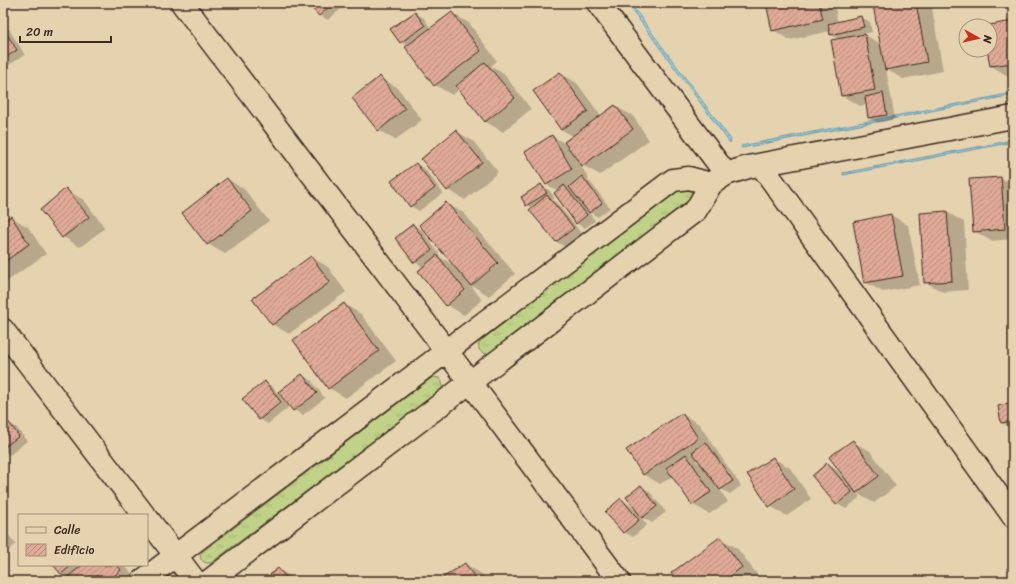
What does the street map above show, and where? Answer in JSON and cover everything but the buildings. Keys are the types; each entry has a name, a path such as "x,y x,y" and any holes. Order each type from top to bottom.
{"street":[{"path":"182,3 620,581"},
{"path":"598,3 719,179"},
{"path":"142,581 673,180 689,178 719,179 748,167 1013,117"},
{"path":"761,165 1013,516"},
{"path":"209,581 696,210 719,179"},
{"path":"3,330 143,514"},
{"path":"148,519 195,581"}],"green space":[{"path":"682,188 688,188 693,194 692,200 490,353 480,351 480,341"},
{"path":"431,378 439,378 442,382 441,390 211,563 206,563 201,559 200,557 202,552"}],"water":[{"path":"627,3 630,3 731,140 730,143"},
{"path":"1013,93 1013,95 742,148 741,146"},
{"path":"1013,140 1013,142 843,175 843,173"}]}
